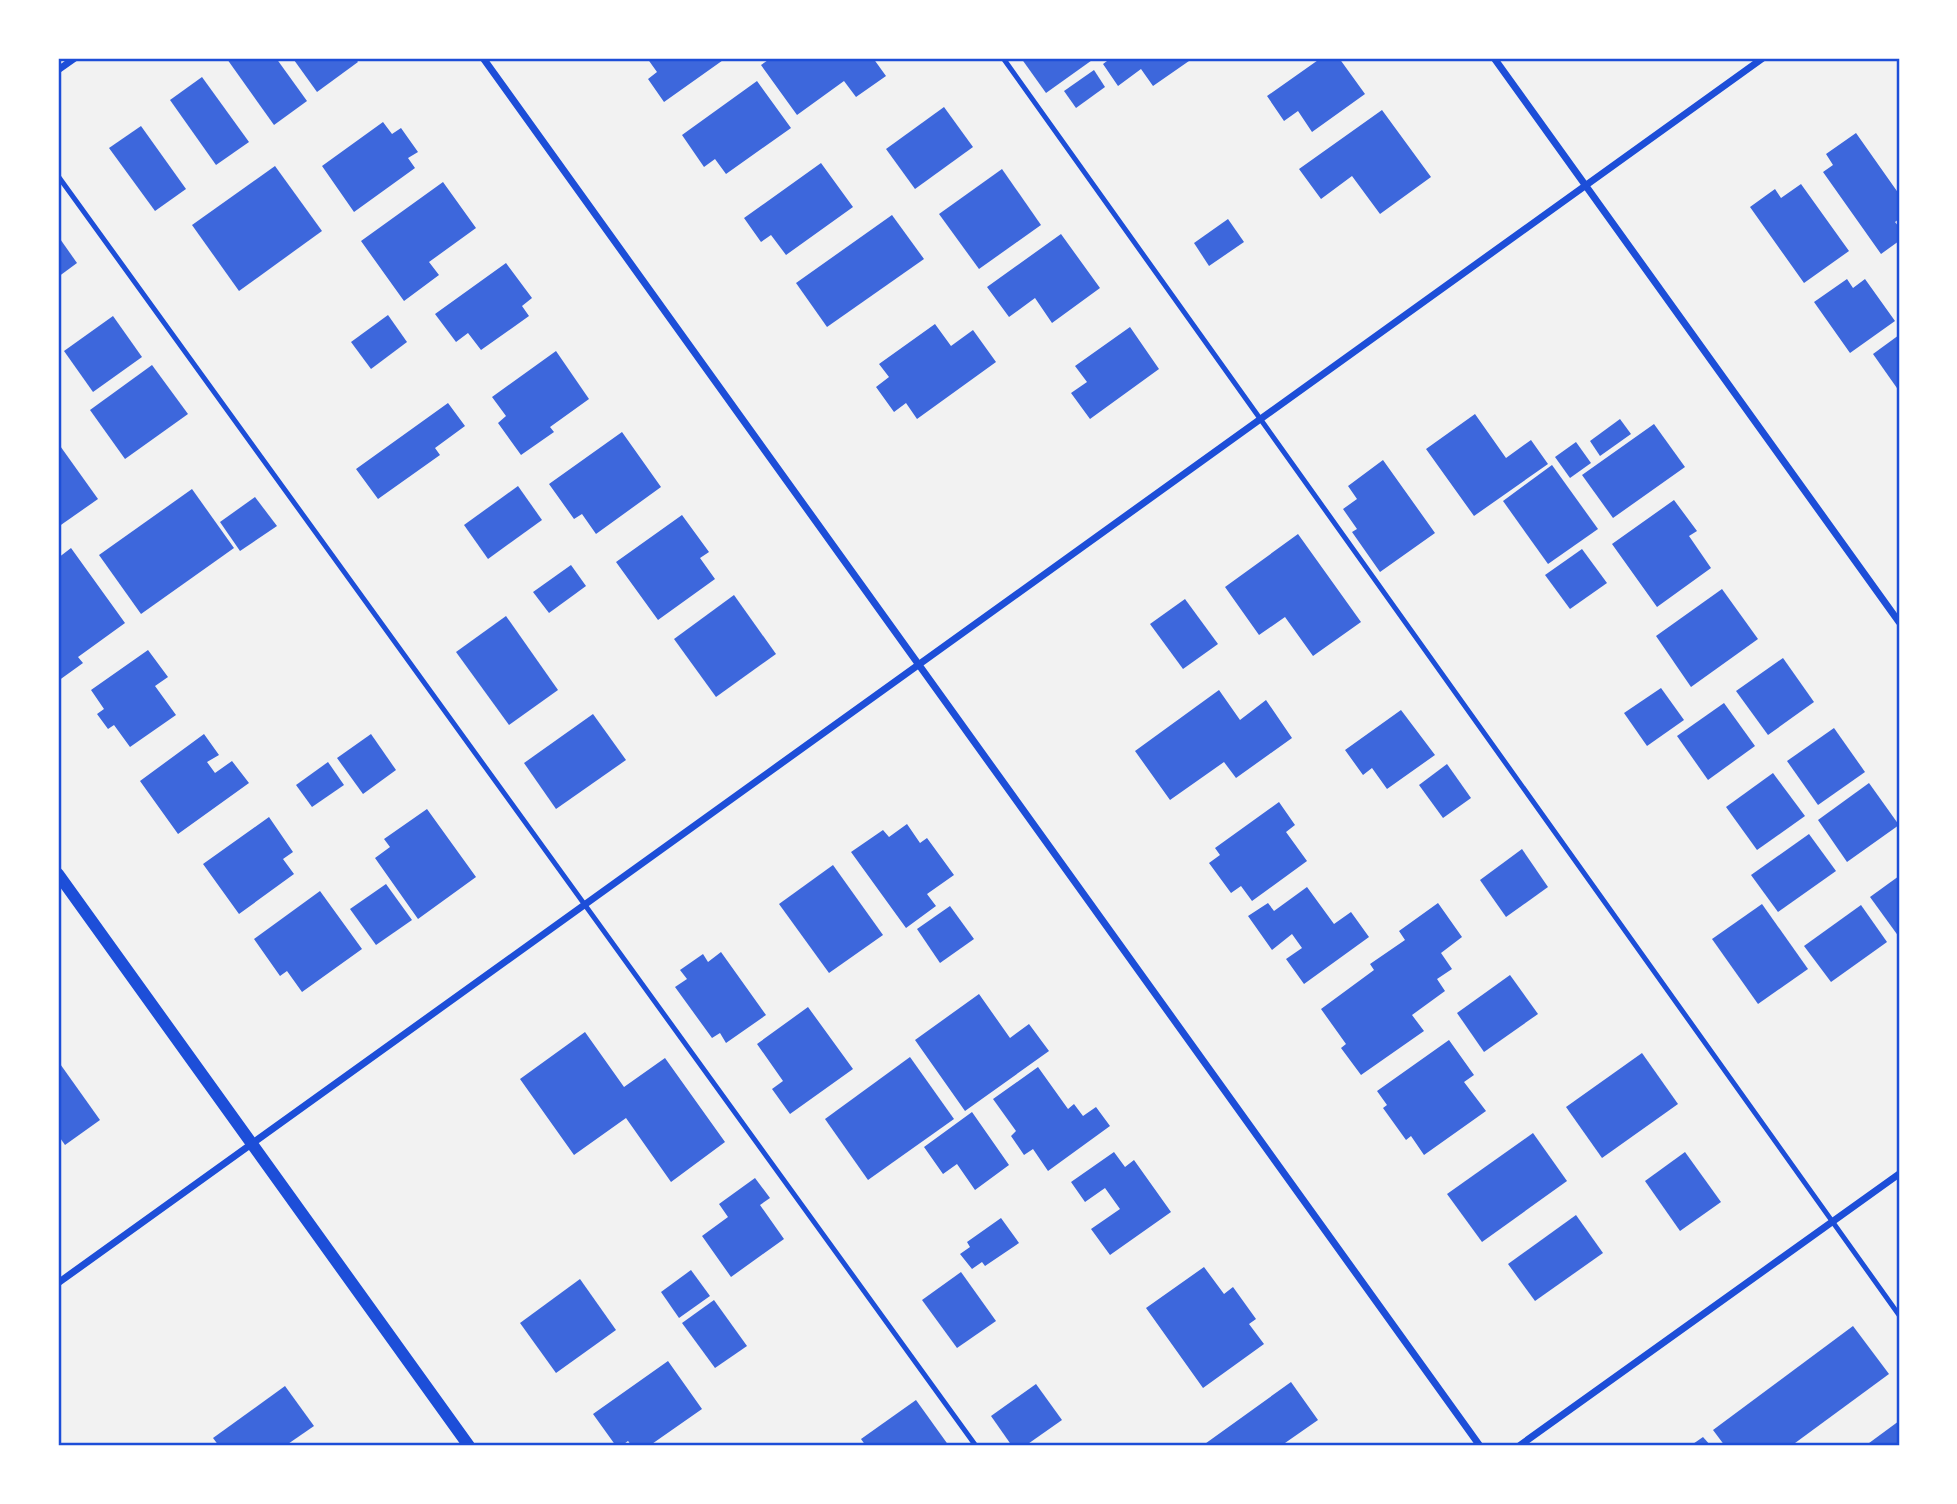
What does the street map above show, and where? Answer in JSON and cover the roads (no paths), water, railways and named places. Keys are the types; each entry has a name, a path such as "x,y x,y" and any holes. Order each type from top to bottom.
{"street":[{"path":"58,70 75,58"},
{"path":"483,58 1480,1446"},
{"path":"1494,58 1899,622"},
{"path":"58,1283 1763,58"},
{"path":"58,874 469,1446"},
{"path":"1519,1446 1899,1174"}],"lane":[{"path":"1003,58 1899,1315"},
{"path":"58,176 976,1446"}]}
